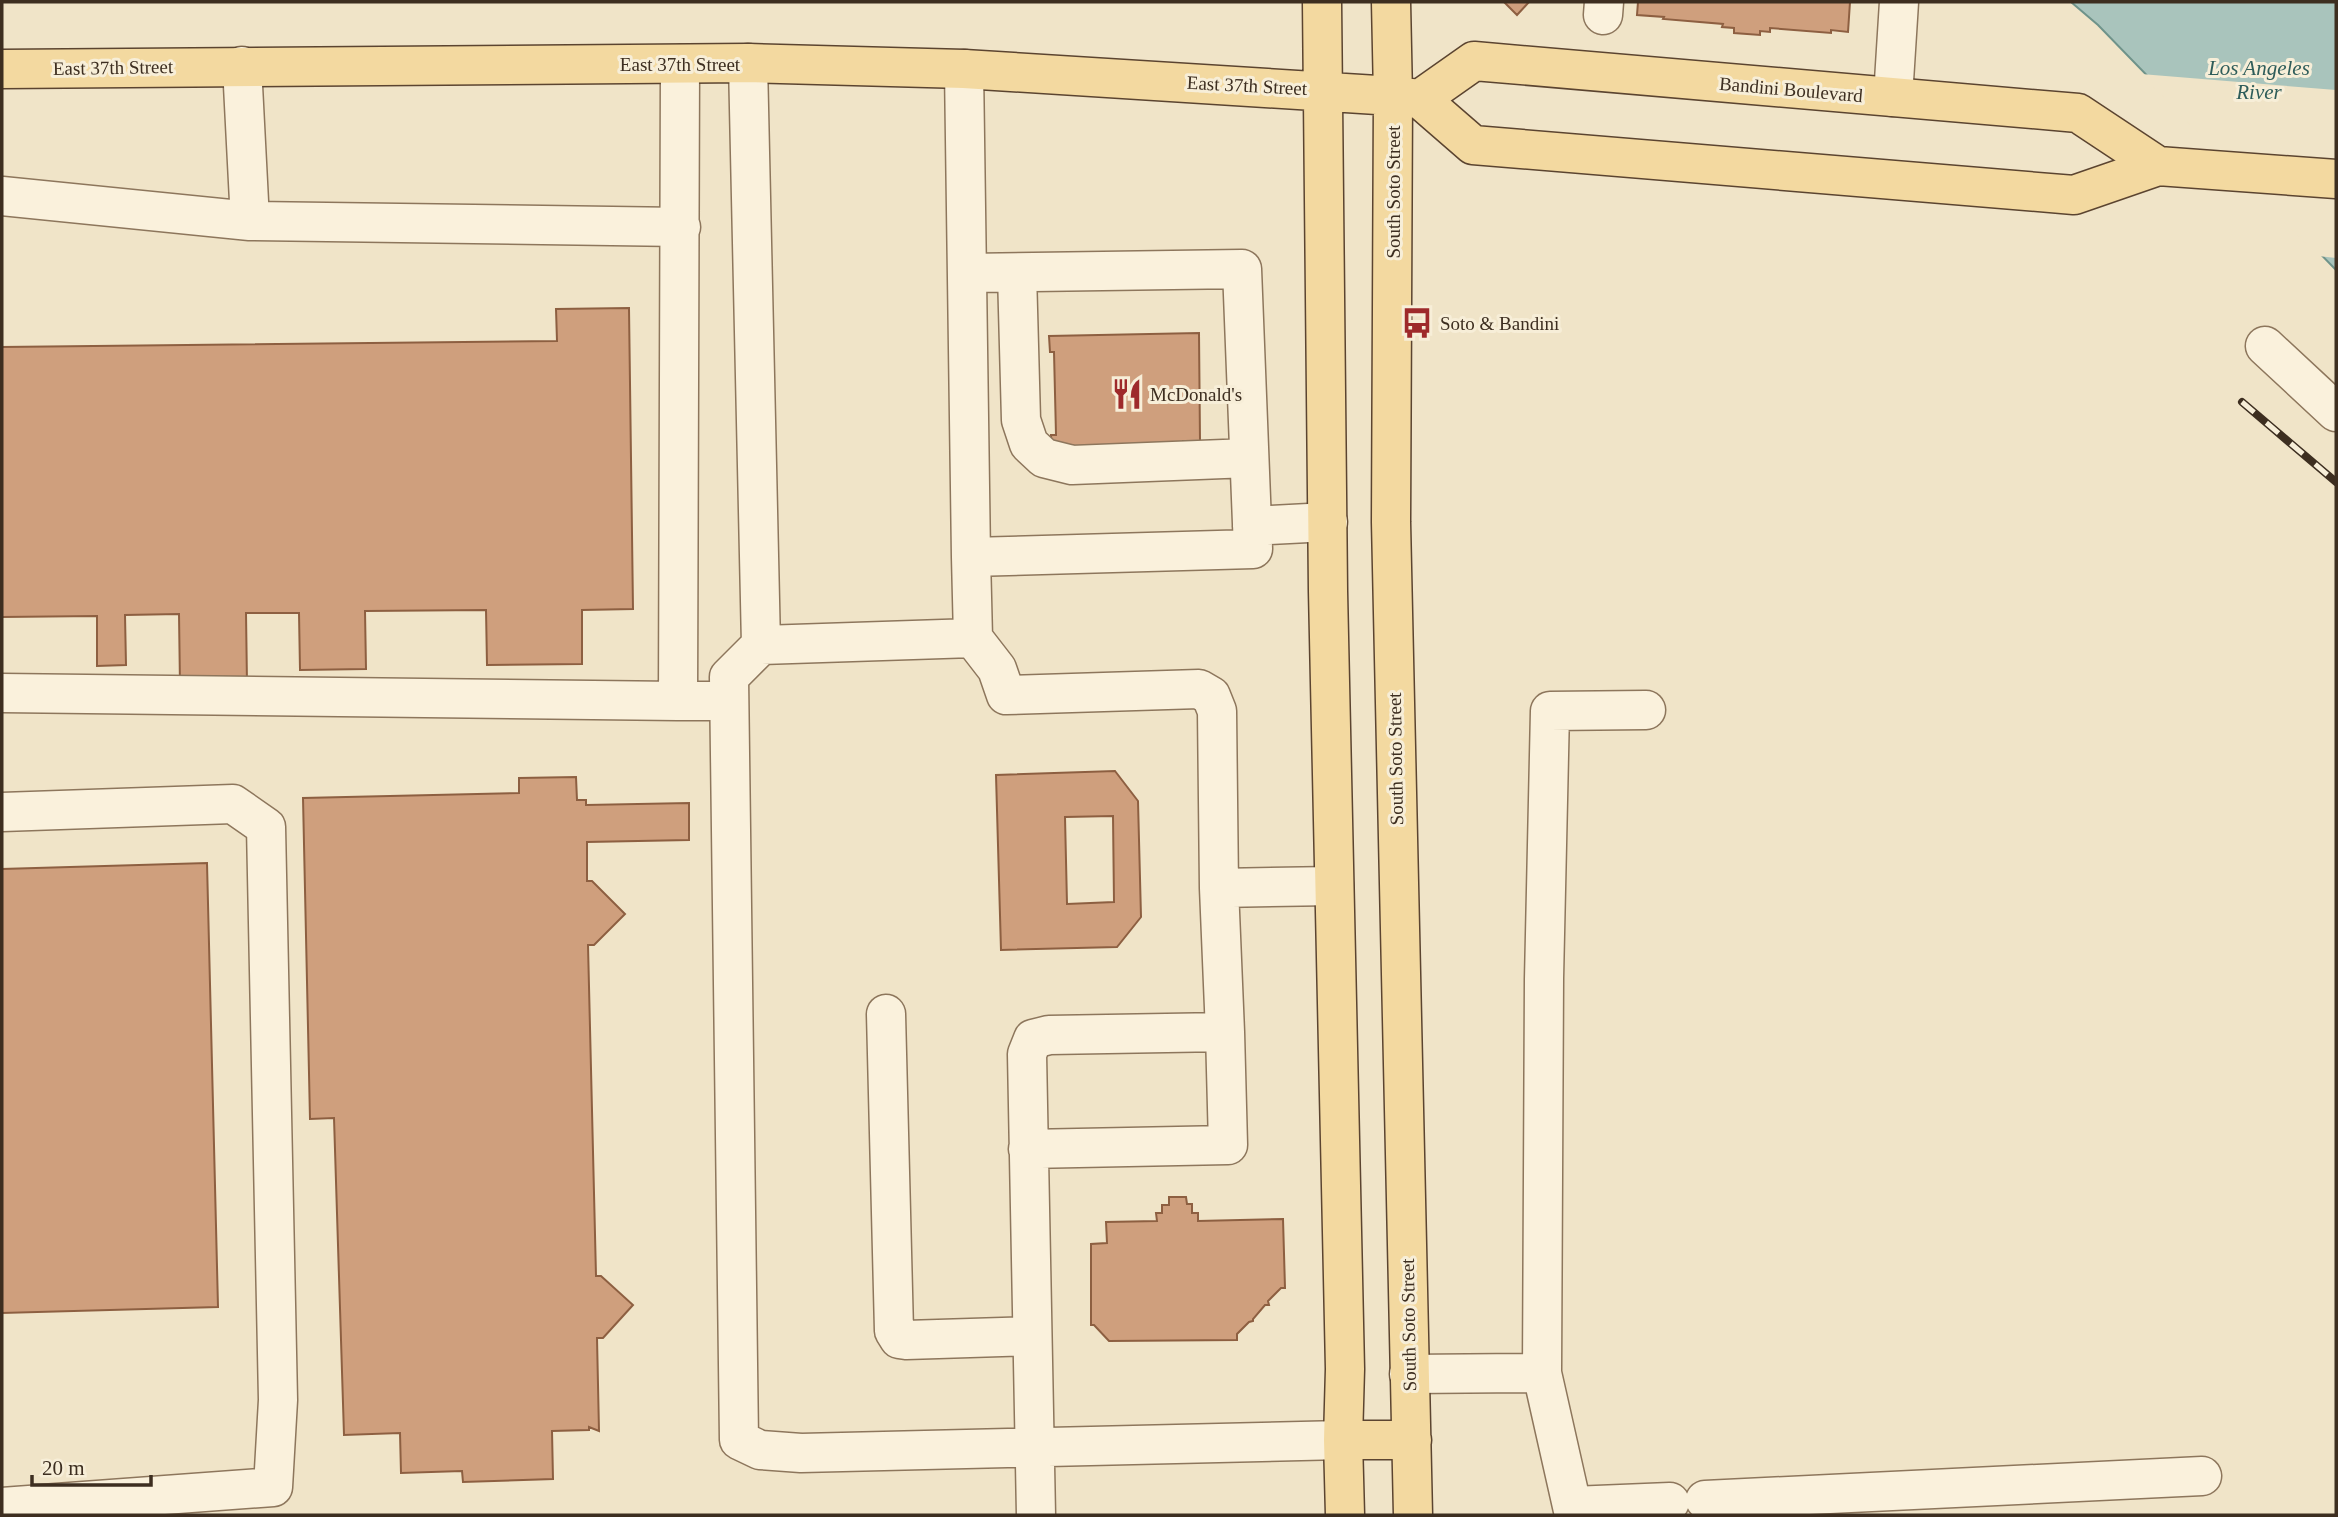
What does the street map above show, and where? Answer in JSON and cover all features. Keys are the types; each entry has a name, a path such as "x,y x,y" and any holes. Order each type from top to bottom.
{"main road":[{"name":"South Soto Street","path":"1322,2 1374,94 1391,522 1413,1515"},
{"name":"South Soto Street","path":"1345,1515 1345,1355 1328,522 1374,94 1391,2"},
{"name":"Bandini Boulevard","path":"1374,94 1474,61 2078,113 2158,166"},
{"name":"East 37th Street","path":"2,69 748,63 964,68 1374,94"},
{"name":"Bandini Boulevard","path":"1374,94 1473,145 2074,195 2158,166 2336,179"},
{"path":"1343,1440 1412,1440"}],"lane":[{"path":"1893,97 1899,2"},
{"path":"748,63 761,645"},
{"path":"678,701 680,64"},
{"path":"242,66 250,221"},
{"path":"964,68 973,638 997,669 1006,695 1199,689 1212,696 1217,711 1219,888 1228,1145 1028,1149"},
{"path":"2,196 250,221 681,227"},
{"path":"967,273 1242,269 1253,549 971,557"},
{"path":"1017,273 1021,420 1029,444 1044,458 1072,465 1249,458"},
{"path":"2265,346 2336,412"},
{"path":"1252,526 1328,522"},
{"path":"973,638 761,645 729,677 739,1440 760,1450 801,1453 1343,1440"},
{"path":"2,693 729,701"},
{"path":"1646,710 1550,711 1544,979 1542,1373 1573,1511 1688,1501 2202,1476"},
{"path":"2,812 233,804 266,827 278,1400 274,1487 2,1507"},
{"path":"1219,888 1334,886"},
{"path":"886,1014 894,1331 899,1339 906,1340 1032,1336"},
{"path":"1036,1515 1027,1055 1033,1039 1049,1035 1225,1032"},
{"path":"1409,1374 1542,1373"}],"water":[{"name":"Los Angeles River","path":"2071,2 2336,2 2336,270 2098,25"}],"pier":[{"path":"2141,74 2336,90 2336,258 2318,256"}],"building":[{"path":"1504,2 1529,2 1517,15"},
{"path":"1638,2 1850,2 1848,32 1770,28 1770,32 1760,31 1760,35 1734,33 1734,28 1722,27 1723,24 1637,15"},
{"path":"629,308 633,609 582,610 582,664 487,665 486,610 365,611 366,669 300,670 299,613 246,613 247,684 180,685 179,614 125,615 126,665 97,666 97,616 2,617 2,347 557,341 556,309"},
{"name":"McDonald's","path":"1199,333 1200,441 1183,441 1183,457 1052,451 1051,435 1056,435 1054,352 1050,352 1049,336"},
{"path":"1115,771 1138,801 1141,917 1117,947 1001,950 996,775","holes":["1113,816 1114,902 1067,904 1065,817"]},
{"path":"576,777 577,800 586,800 586,805 689,803 689,840 587,842 587,881 592,881 625,914 594,945 588,945 596,1276 601,1276 633,1305 603,1338 597,1338 599,1431 589,1427 589,1430 552,1431 553,1479 463,1482 462,1471 401,1473 400,1433 344,1435 334,1118 310,1119 303,798 519,793 519,778"},
{"path":"207,863 218,1307 2,1313 2,869"},
{"path":"1169,1197 1186,1197 1187,1204 1192,1204 1192,1213 1198,1213 1198,1221 1283,1219 1285,1288 1281,1288 1268,1301 1269,1305 1265,1305 1253,1321 1237,1334 1237,1340 1109,1341 1091,1325 1091,1244 1107,1243 1106,1222 1157,1221 1156,1213 1162,1213 1162,1205 1169,1205"}],"railway":[{"path":"2242,402 2336,482"}],"place":[{"name":"Soto & Bandini","path":"1417,323"},
{"name":"McDonald's","path":"1127,394"}]}
